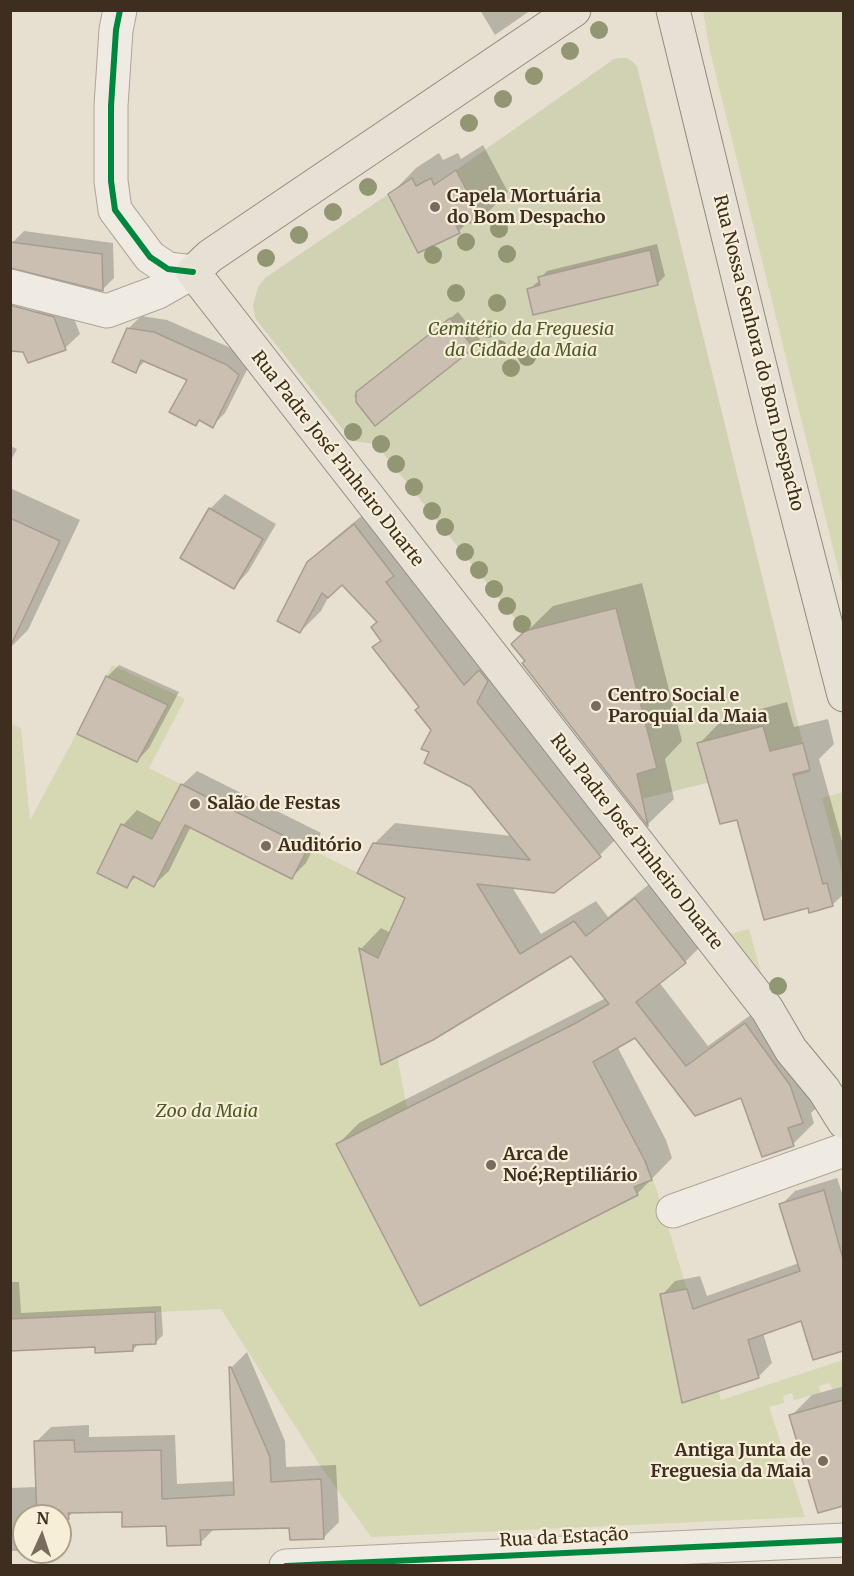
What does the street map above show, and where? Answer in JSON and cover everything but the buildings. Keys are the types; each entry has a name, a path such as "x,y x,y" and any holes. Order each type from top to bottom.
{"main road":[{"path":"193,272 210,256 574,10"},
{"name":"Rua Nossa Senhora do Bom Despacho","path":"674,10 843,695"},
{"name":"Rua Padre José Pinheiro Duarte","path":"193,272 767,1009 791,1050 824,1090 843,1122"}],"street":[{"path":"120,10 116,30 111,106 111,181 116,210 150,257 168,269 193,272"},
{"path":"23,289 107,311 158,292 193,272"},
{"path":"673,1211 843,1150"},
{"name":"Rua da Estação","path":"286,1566 576,1559 843,1540"}],"green space":[{"path":"703,11 843,11 843,588 710,51"},
{"name":"Cemitério da Freguesia da Cidade da Maia","path":"626,58 637,66 810,772 792,777 783,764 642,799 525,631 376,444 352,441 258,322 253,305 258,287 265,278 412,178 416,186 431,178 435,185 614,59"},
{"name":"Zoo da Maia","path":"112,665 185,699 149,768 406,897 378,958 407,1108 574,1024 645,1161 656,1188 721,1400 843,1360 843,1386 832,1389 830,1383 819,1386 820,1393 794,1400 792,1393 783,1396 784,1403 769,1407 805,1517 371,1537 319,1464 221,1309 11,1319 11,724 21,728 30,820"},
{"path":"844,792 843,877 822,798"},
{"path":"749,929 764,983 726,935"}],"cycle path":[{"path":"120,10 116,30 111,106 111,181 115,210 150,257 168,269 193,272"},
{"path":"286,1566 844,1540"}],"place":[{"name":"Capela Mortuária do Bom Despacho","path":"435,207"},
{"name":"Centro Social e Paroquial da Maia","path":"596,706"},
{"name":"Salão de Festas","path":"195,804"},
{"name":"Auditório","path":"266,846"},
{"name":"Arca de Noé;Reptiliário","path":"491,1165"},
{"name":"Antiga Junta de Freguesia da Maia","path":"823,1461"}]}
